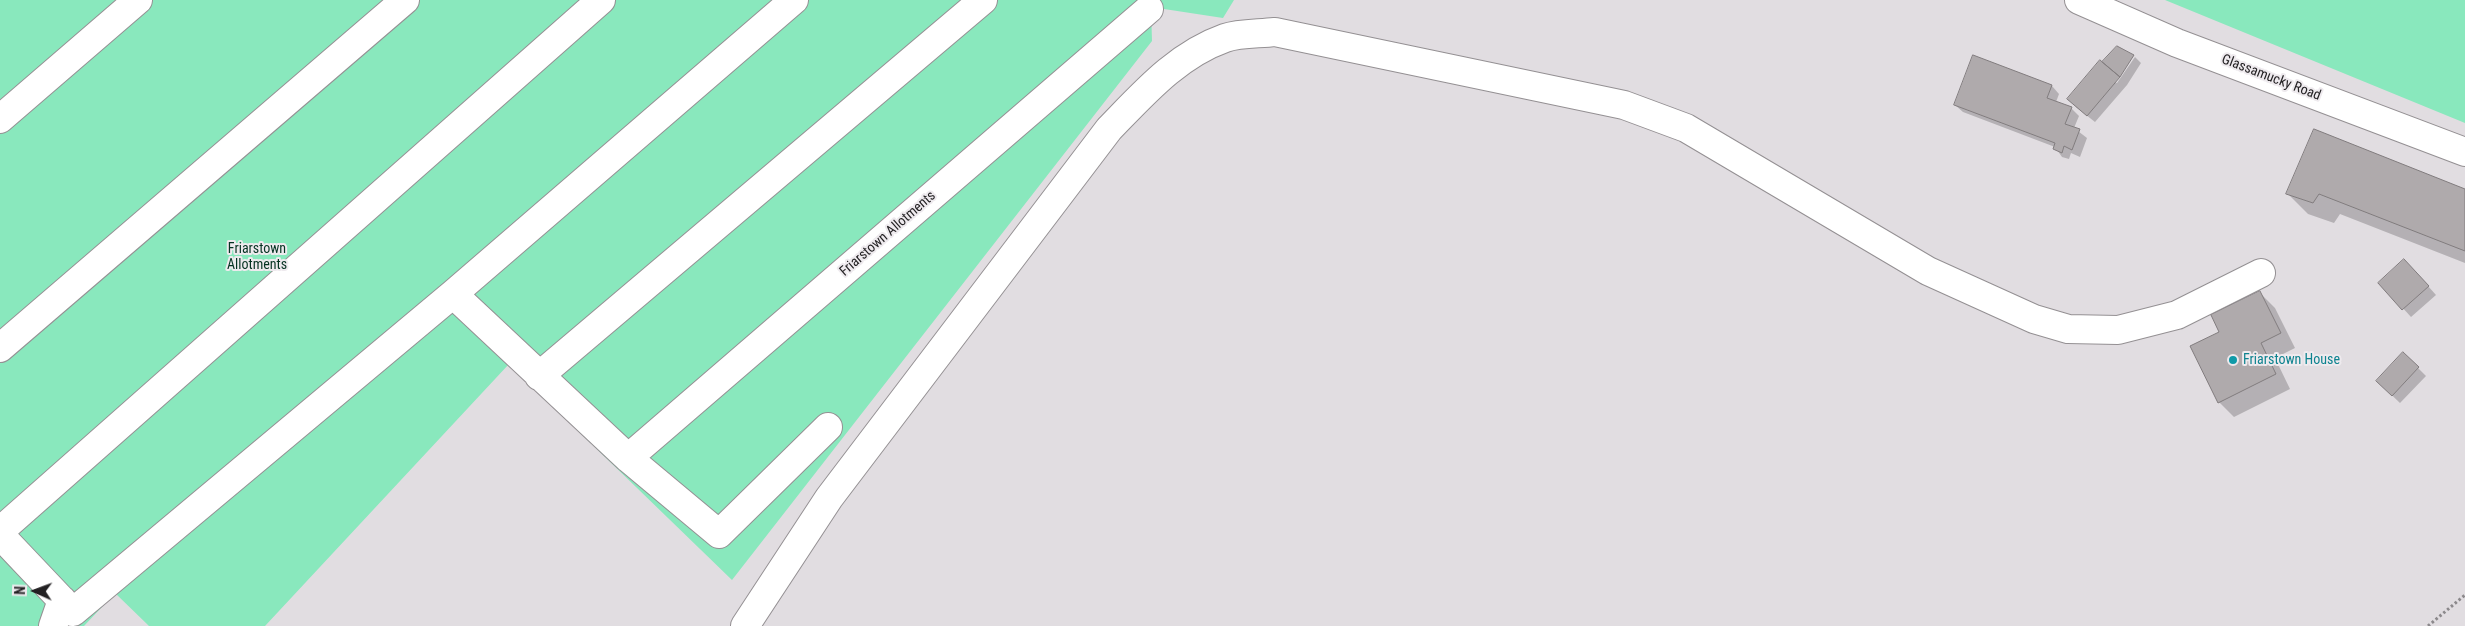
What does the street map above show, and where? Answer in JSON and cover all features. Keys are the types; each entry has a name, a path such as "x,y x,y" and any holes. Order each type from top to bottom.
{"street":[{"path":"0,119 138,0"},
{"path":"0,348 405,0"},
{"path":"0,531 601,0"},
{"path":"0,535 74,612 453,294 794,0"},
{"path":"539,376 983,0"},
{"name":"Glassamucky Road","path":"2079,0 2177,43 2465,152"},
{"name":"Friarstown Allotments","path":"628,458 1149,9"},
{"path":"745,626 829,498 1109,129 1153,83 1192,53 1227,37 1274,32 1624,105 1686,128 1928,271 2034,319 2068,329 2118,330 2177,315 2262,273"},
{"path":"453,294 628,458 719,534 828,427"},
{"path":"53,626 62,600"}],"path":[{"path":"2428,626 2465,595"}],"green space":[{"name":"Friarstown Allotments","path":"0,0 1234,0 1223,18 1151,7 1152,41 732,580 509,364 265,626 149,626 115,593 84,626 0,626"},
{"path":"2165,0 2465,0 2465,123"}],"building":[{"path":"2117,46 2134,55 2120,77 2102,62"},
{"path":"1973,55 2052,85 2047,98 2072,107 2065,124 2080,129 2072,150 2064,146 2062,153 2053,149 2055,143 1954,105"},
{"path":"2100,60 2120,77 2087,116 2067,99"},
{"path":"2314,129 2465,189 2465,251 2319,194 2313,203 2286,194"},
{"path":"2404,259 2429,286 2402,310 2378,283"},
{"name":"Friarstown House","path":"2260,291 2281,333 2261,343 2276,374 2218,403 2190,346 2219,332 2211,315"},
{"path":"2403,352 2419,367 2392,396 2376,381"}],"place":[{"name":"Friarstown House","path":"2233,360"}]}
